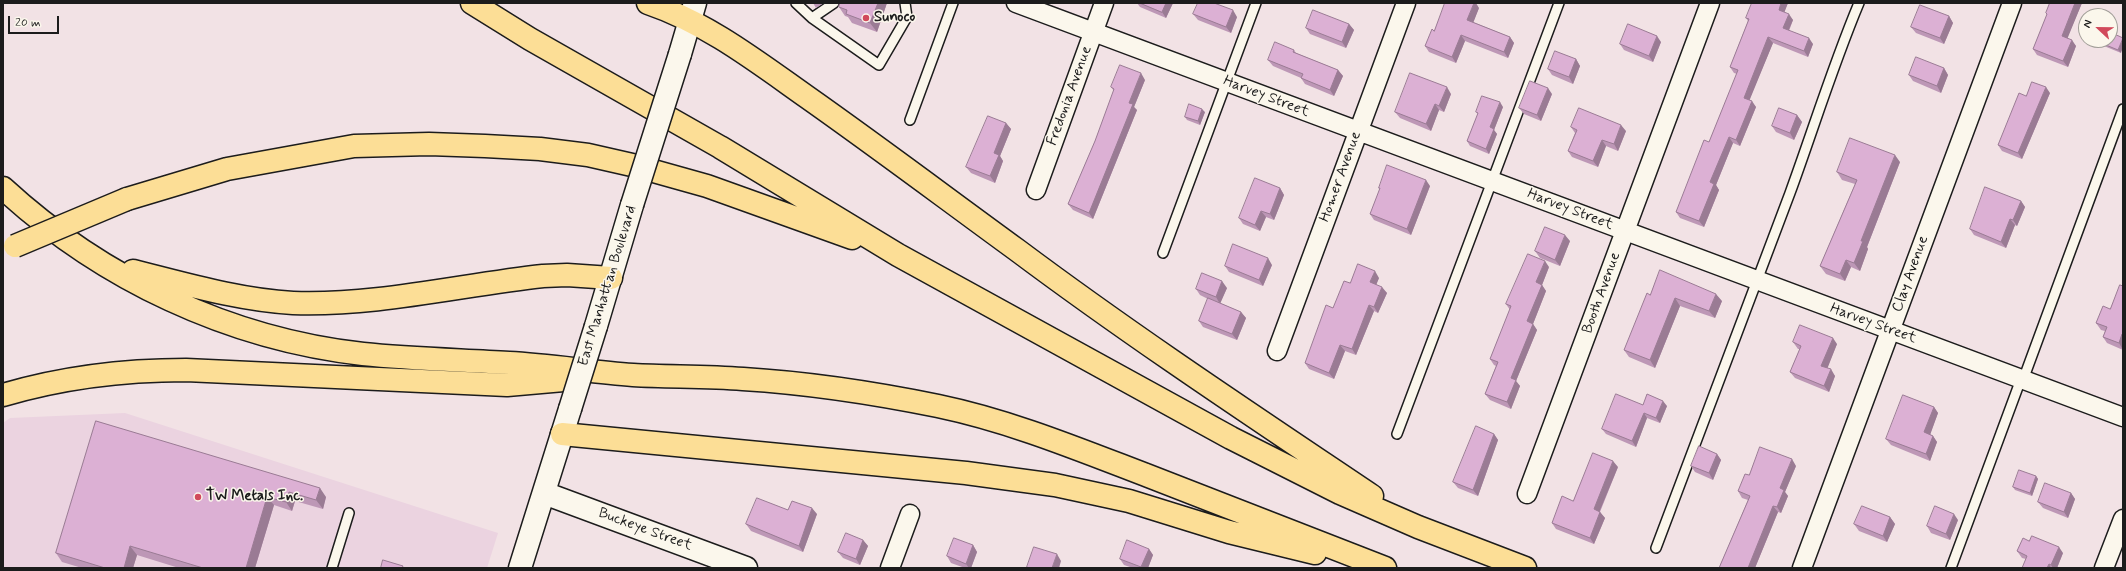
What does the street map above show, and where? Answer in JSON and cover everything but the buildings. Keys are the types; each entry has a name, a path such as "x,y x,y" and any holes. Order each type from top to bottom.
{"highway":[{"path":"472,3 535,42 720,147 898,255 1290,469 1418,527 1525,568"},
{"path":"648,3 676,14 692,12 729,42 941,193 1018,251 1229,400 1418,527"},
{"path":"9,248 127,199 227,169 354,146 429,144 540,149 624,163 707,186 898,255"},
{"path":"3,188 38,220 70,243 137,284 202,314 283,340 360,354 417,359 511,363 630,375 741,379 806,384 941,407 997,421 1126,468 1385,568"},
{"path":"104,264 230,294 293,302 360,300 543,276 573,275 611,278"},
{"path":"3,395 68,378 141,370 506,385 630,375"},
{"path":"562,434 966,473 1055,485 1129,502 1229,532 1378,568"}],"main road":[{"name":"East Manhattan Boulevard","path":"520,568 611,278 692,12"},
{"name":"Buckeye Street","path":"544,492 746,568"}],"street":[{"name":"Harvey Street","path":"1016,3 2123,418"},
{"name":"Fredonia Avenue","path":"1036,190 1104,3"},
{"name":"Homer Avenue","path":"1277,351 1406,3"},
{"name":"Booth Avenue","path":"1527,494 1710,3"},
{"name":"Clay Avenue","path":"1802,568 2012,3"},
{"path":"890,568 910,514"},
{"path":"2104,568 2123,519"}],"lane":[{"path":"796,3 812,18 878,65 907,17 906,3"},
{"path":"812,18 834,3"},
{"path":"910,120 953,3"},
{"path":"1163,253 1256,3"},
{"path":"1396,434 1493,181 1559,3"},
{"path":"1656,548 1811,134 1838,53 1859,3"},
{"path":"1951,568 2123,109"},
{"path":"332,568 349,513"}],"shaded area":[{"path":"125,413 498,533 487,568 3,568 3,423 10,418"}],"place":[{"name":"Sunoco","path":"866,18"},
{"name":"TW Metals Inc.","path":"198,497"}]}
